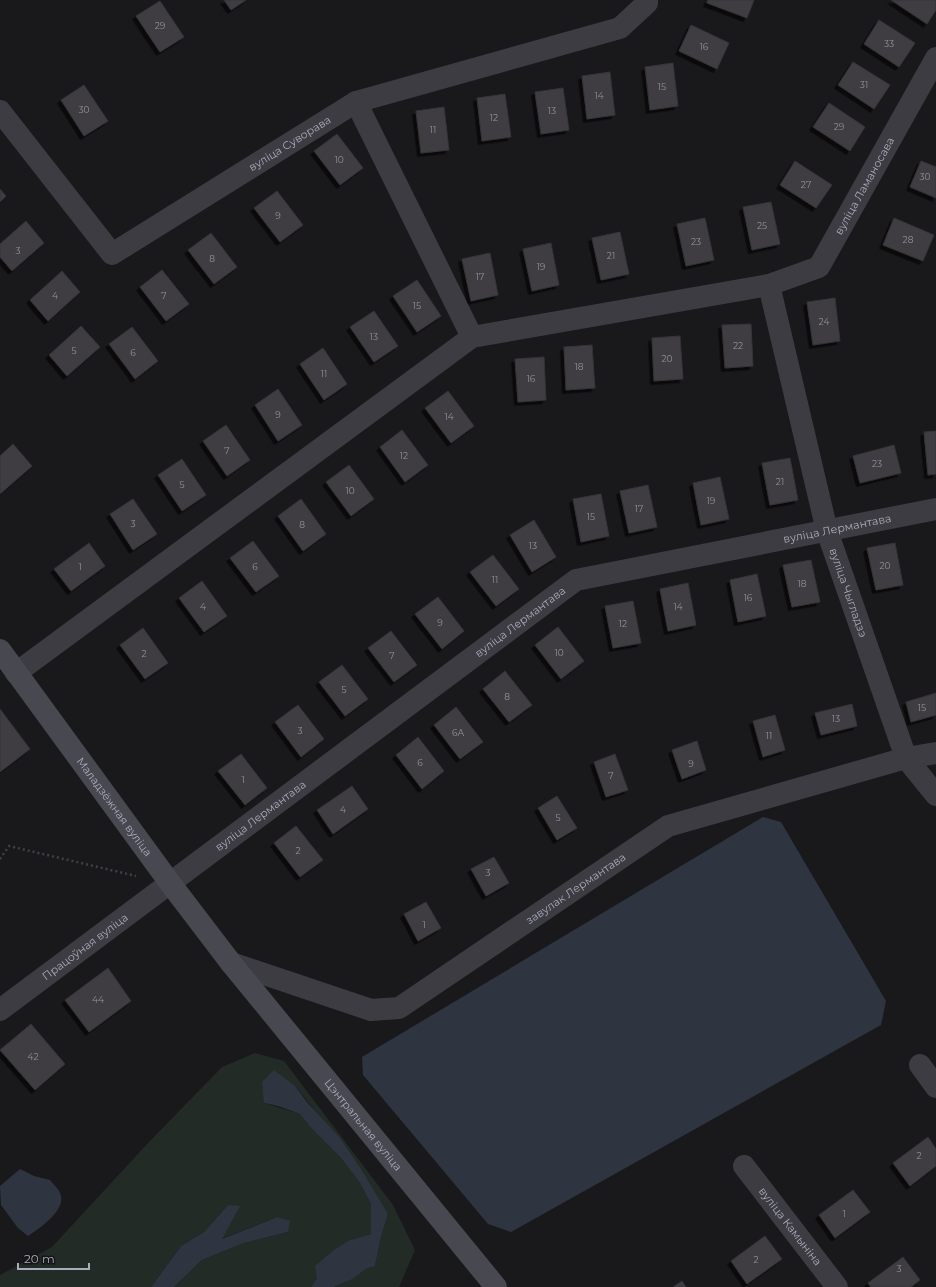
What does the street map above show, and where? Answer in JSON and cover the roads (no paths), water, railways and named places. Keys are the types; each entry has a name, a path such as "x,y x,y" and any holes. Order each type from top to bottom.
{"street":[{"name":"вуліца Суворава","path":"0,111 112,254 356,102 620,28 647,3 647,0"},
{"name":"вуліца Ламаносава","path":"472,336 769,285 820,267 936,58"},
{"path":"16,673 472,336 356,102"},
{"name":"вуліца Чыгладзэ","path":"769,285 827,531 906,758 936,795"},
{"name":"вуліца Лермантава","path":"170,883 576,580 936,509"},
{"name":"Маладзёжная вуліца","path":"0,650 170,883 231,963"},
{"name":"завулак Лермантава","path":"231,963 372,1010 398,1008 668,826 906,758 936,753"},
{"name":"Працоўная вуліца","path":"0,1010 170,883"},
{"name":"Цэнтральная вуліца","path":"231,963 496,1287"},
{"path":"920,1065 936,1087"},
{"name":"вуліца Камыніна","path":"744,1166 837,1287"}],"water":[{"path":"763,817 781,822 886,1001 881,1025 511,1232 488,1224 363,1075 362,1057"},
{"path":"274,1070 295,1086 307,1102 340,1138 361,1169 388,1214 381,1237 375,1266 366,1269 353,1279 334,1287 311,1287 317,1278 315,1266 334,1250 350,1240 371,1234 371,1204 360,1183 341,1158 312,1129 300,1114 278,1106 264,1103 262,1082"},
{"path":"20,1169 34,1176 50,1180 59,1191 61,1199 60,1205 51,1218 39,1229 28,1236 18,1228 1,1205 0,1186"},
{"path":"228,1205 240,1206 222,1239 277,1217 290,1221 288,1232 244,1243 202,1260 174,1287 151,1287 181,1246 204,1232"}]}
